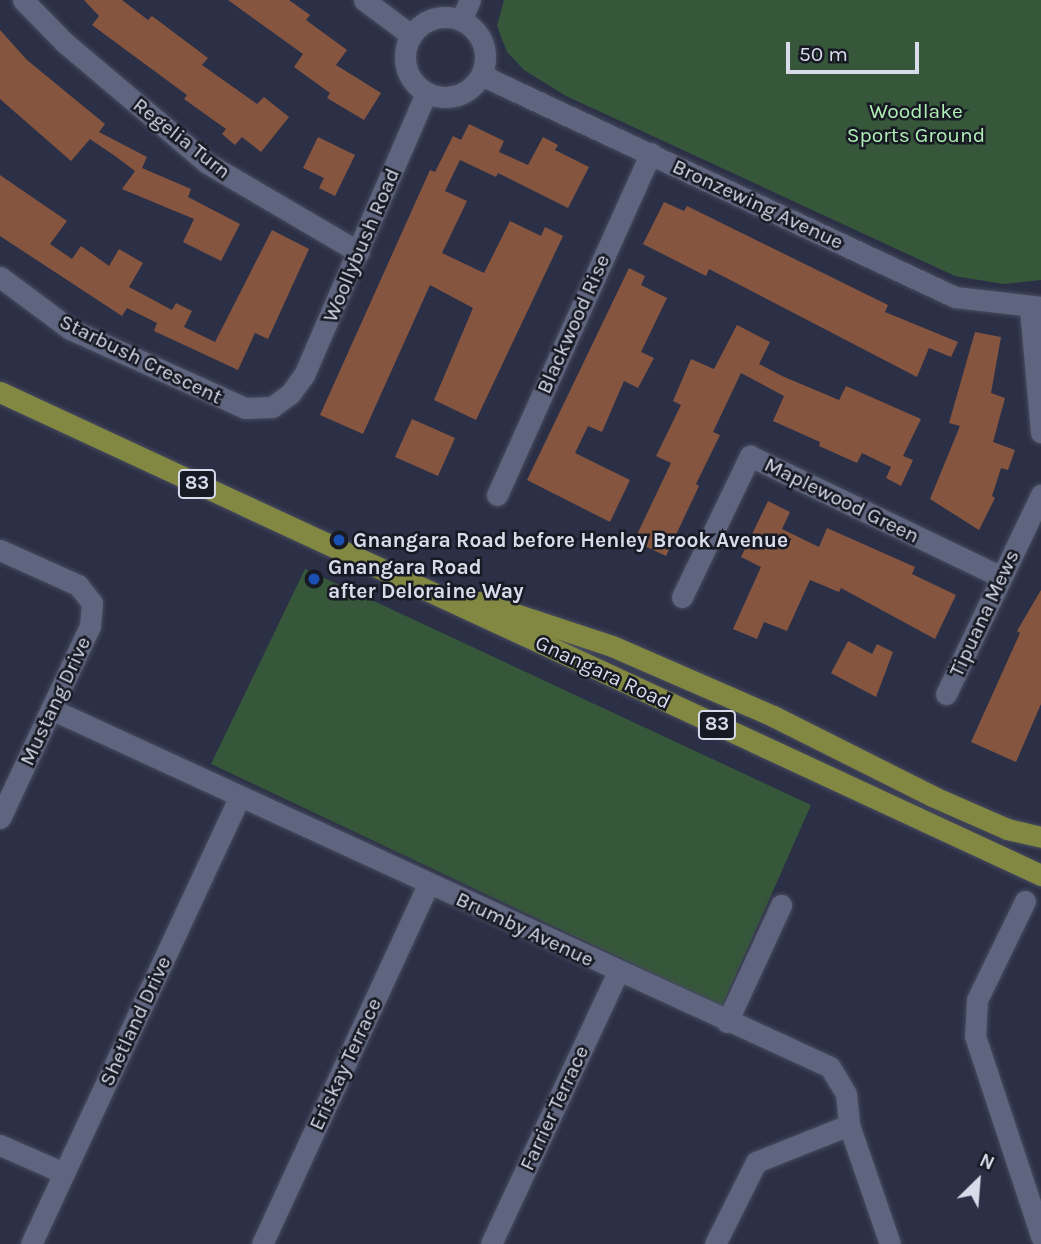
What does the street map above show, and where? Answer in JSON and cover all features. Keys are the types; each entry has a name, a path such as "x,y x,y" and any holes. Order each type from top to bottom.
{"main road":[{"name":"Gnangara Road","path":"0,392 1041,875"},
{"name":"Gnangara Road","path":"394,575 612,646 773,716 932,796 1007,829 1041,837"}],"street":[{"name":"Regelia Turn","path":"23,0 64,42 207,163 359,252"},
{"path":"364,0 411,35"},
{"path":"461,20 470,0"},
{"path":"438,17 461,20 472,27 484,50 481,75 463,93 438,97 426,93 408,74 405,47 411,35 438,17"},
{"name":"Bronzewing Avenue","path":"481,75 956,297 1036,308"},
{"name":"Woollybush Road","path":"290,394 304,375 426,93"},
{"name":"Blackwood Rise","path":"497,495 651,153"},
{"name":"Starbush Crescent","path":"0,277 70,329 245,408 272,407 290,394"},
{"path":"1036,308 1041,433"},
{"name":"Maplewood Green","path":"682,597 750,456 1001,577"},
{"name":"Tipuana Mews","path":"946,694 1041,495"},
{"name":"Mustang Drive","path":"0,550 78,585 92,603 90,626 0,818"},
{"name":"Brumby Avenue","path":"51,709 428,885 830,1067 846,1094 849,1125 890,1244"},
{"name":"Shetland Drive","path":"31,1244 239,798"},
{"name":"Eriskay Terrace","path":"262,1244 428,885"},
{"path":"1025,901 977,1000 975,1036 1041,1236"},
{"path":"727,1022 780,905"},
{"name":"Farrier Terrace","path":"491,1244 618,972"},
{"path":"715,1244 756,1162 849,1125"},
{"path":"0,1145 64,1173"}],"green space":[{"name":"Woodlake Sports Ground","path":"504,0 1041,0 1041,280 1003,284 955,276 566,96 524,70 507,52 497,26"},
{"path":"305,569 811,805 722,1006 211,764"}],"building":[{"path":"84,0 122,0 148,20 152,16 208,58 202,65 257,104 264,97 289,117 261,152 242,137 235,145 222,134 226,129 184,99 187,95 92,25 99,16"},
{"path":"228,0 289,0 310,15 306,20 347,50 336,65 381,93 364,120 327,98 330,93 294,67 303,54"},
{"path":"0,30 27,60 105,124 99,132 147,157 142,168 191,189 188,197 240,224 221,261 183,242 194,219 122,189 135,171 115,156 90,139 71,161 0,99"},
{"path":"469,124 504,141 499,152 528,165 543,137 558,145 555,150 589,167 568,208 498,173 496,177 460,160 445,191 467,201 442,253 484,273 510,221 541,236 545,227 563,236 476,420 434,400 473,308 430,285 363,434 320,415 430,170 435,172 453,136 461,140"},
{"path":"318,137 355,155 335,196 319,188 324,178 303,168"},
{"path":"0,175 67,221 50,244 72,259 81,246 109,266 119,249 143,263 129,287 172,310 176,303 192,311 184,327 215,342 272,230 309,249 268,339 255,333 238,370 154,331 157,323 127,308 122,316 0,236"},
{"path":"664,202 684,211 687,206 888,305 885,312 958,342 951,357 929,348 917,377 709,269 706,276 643,244"},
{"path":"629,268 645,276 641,285 667,298 641,352 654,358 638,388 624,381 602,432 588,426 575,453 630,480 610,522 527,480"},
{"path":"737,325 770,342 759,364 782,376 839,400 846,386 921,419 903,456 913,460 901,486 886,478 891,467 862,453 857,463 819,446 820,442 773,421 784,396 741,373 713,432 720,435 666,556 634,541 671,463 656,456 681,405 673,401 691,359 714,369"},
{"path":"975,332 1001,337 991,393 1005,398 993,442 1015,450 1008,470 1001,468 992,496 995,498 979,530 930,499 960,426 949,423"},
{"path":"412,419 455,438 438,476 395,457"},
{"path":"768,501 790,512 782,529 819,547 827,528 915,567 912,574 956,595 935,639 841,588 839,592 810,580 787,631 764,622 757,639 733,629 761,567 741,557"},
{"path":"1041,590 1041,704 1016,762 971,742 1020,633 1017,631"},
{"path":"848,641 872,654 877,644 893,652 876,697 831,673"}],"place":[{"name":"Gnangara Road before Henley Brook Avenue","path":"339,540"},
{"name":"Gnangara Road after Deloraine Way","path":"314,579"}]}
